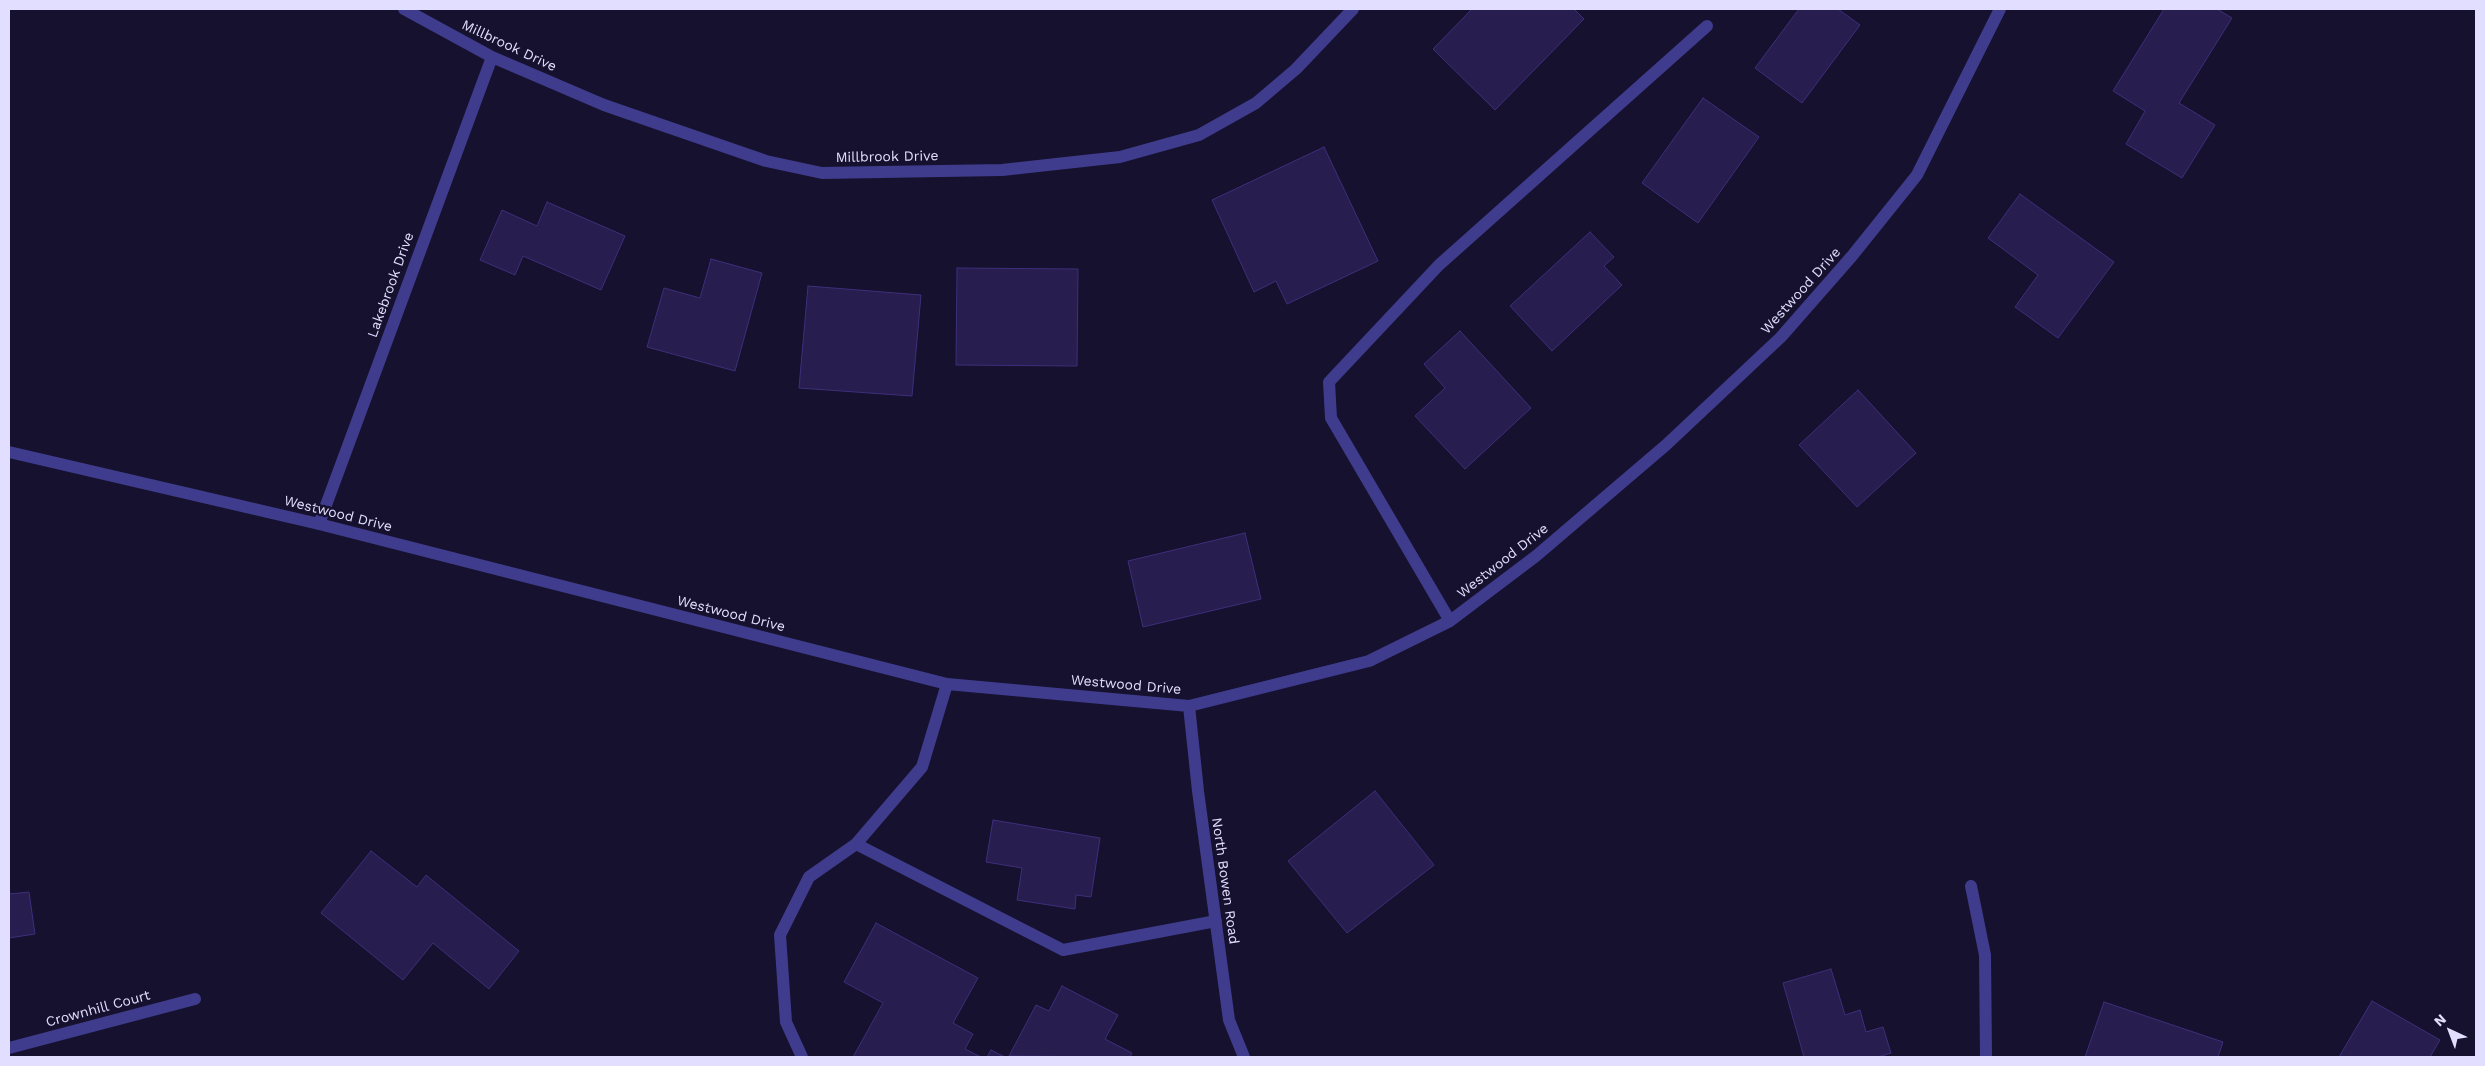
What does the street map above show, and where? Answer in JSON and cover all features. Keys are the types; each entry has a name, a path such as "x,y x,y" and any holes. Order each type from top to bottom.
{"street":[{"name":"Millbrook Drive","path":"404,9 492,56 604,105 766,161 822,173 1002,170 1120,156 1199,135 1256,103 1296,69 1353,9"},
{"name":"Westwood Drive","path":"9,452 319,524 947,684 1189,706 1369,661 1450,621 1536,556 1666,445 1781,338 1852,256 1917,175 2000,9"},
{"path":"1450,621 1331,418 1329,382 1439,265 1707,26"},
{"name":"Lakebrook Drive","path":"319,524 492,56"},
{"path":"802,1057 786,1022 780,935 809,877 856,844 922,767 947,684"},
{"name":"North Bowen Road","path":"1189,706 1198,791 1229,1020 1244,1057"},
{"path":"856,844 1063,950 1216,921"},
{"path":"1972,886 1985,955 1986,1057"},
{"name":"Crownhill Court","path":"9,1048 195,999"}],"building":[{"path":"1472,9 1574,9 1584,19 1495,110 1433,49"},
{"path":"1799,9 1838,9 1860,25 1802,103 1755,68"},
{"path":"2164,9 2217,9 2232,18 2179,103 2215,125 2182,178 2126,144 2145,111 2113,91"},
{"path":"1703,98 1759,137 1698,223 1642,183"},
{"path":"1324,147 1378,261 1287,304 1276,281 1254,292 1212,200"},
{"path":"2020,194 2114,262 2058,338 2015,307 2038,275 1988,238"},
{"path":"547,202 625,236 601,290 523,256 515,275 480,260 502,210 537,226"},
{"path":"1590,232 1614,257 1604,266 1622,285 1552,351 1510,306"},
{"path":"711,259 762,273 735,371 647,347 664,288 700,298"},
{"path":"957,268 1078,269 1077,366 956,365"},
{"path":"808,286 921,295 912,396 799,388"},
{"path":"1460,331 1531,408 1465,469 1415,416 1445,388 1424,364"},
{"path":"1858,390 1916,453 1857,507 1799,445"},
{"path":"1245,533 1261,599 1143,627 1128,561"},
{"path":"1375,791 1434,865 1347,933 1288,861"},
{"path":"993,820 1100,838 1091,897 1076,895 1075,909 1017,900 1022,868 986,862"},
{"path":"371,851 417,887 426,875 519,951 489,989 433,943 403,980 321,913"},
{"path":"9,887 10,894 29,892 35,934 9,938"},
{"path":"876,923 978,978 953,1023 973,1034 965,1049 981,1057 853,1057 883,1003 844,982"},
{"path":"1831,969 1845,1015 1860,1010 1866,1032 1883,1027 1891,1053 1878,1057 1804,1057 1783,983"},
{"path":"1062,986 1118,1015 1105,1039 1132,1053 1130,1057 1009,1056 1036,1005 1049,1011"},
{"path":"2372,1001 2440,1040 2430,1057 2339,1057"},
{"path":"2104,1002 2223,1042 2218,1057 2085,1057"},
{"path":"991,1050 1005,1057 987,1057"}]}
